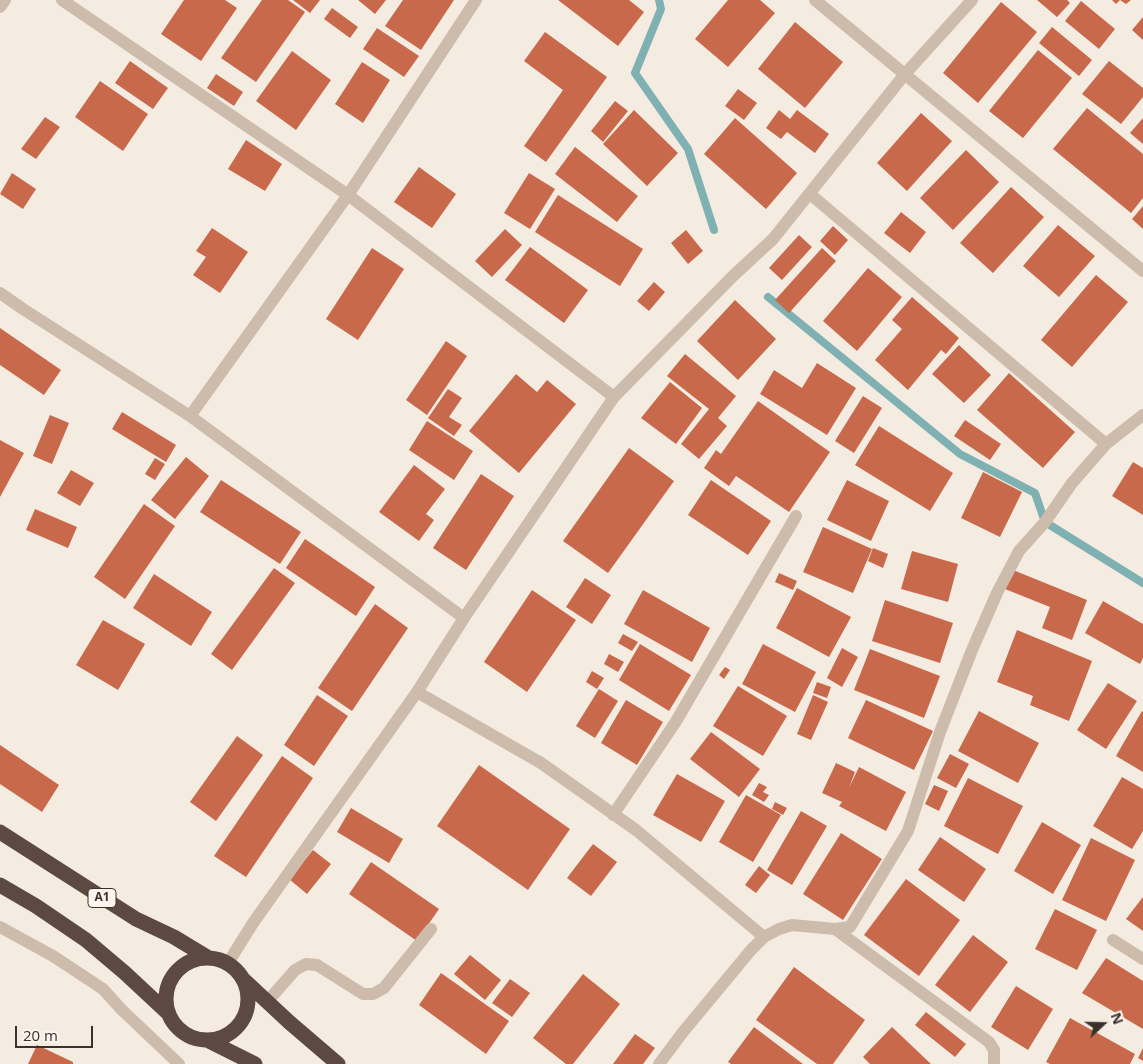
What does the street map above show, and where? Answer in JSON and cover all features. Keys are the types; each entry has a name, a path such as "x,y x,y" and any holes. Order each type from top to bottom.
{"highway":[{"name":"A1","path":"0,832 136,919 174,937 207,958"},
{"path":"0,885 36,906 86,940 125,973 168,1014 184,1033 195,1038 207,1040 255,1064"},
{"path":"168,1014 167,988 173,975 182,966 194,960 218,959 228,963 267,1002 338,1064"},
{"path":"207,1040 219,1038 230,1033 239,1025 245,1014 248,1002 247,990 243,979"}],"street":[{"path":"0,7 5,0"},
{"path":"62,0 348,196 614,397"},
{"path":"190,416 348,196 476,0"},
{"path":"815,0 1143,271"},
{"path":"228,963 253,923 417,692 464,618 614,397 718,290 773,239 905,74 972,0"},
{"path":"810,194 1106,444"},
{"path":"0,293 190,416 464,618"},
{"path":"659,1064 683,1032 764,937 792,925 835,929 850,927 908,831 940,732 969,659 997,592 1019,552 1045,522 1072,483 1106,444 1143,415"},
{"path":"614,814 675,722 796,516"},
{"path":"417,692 541,763 614,814 636,830 764,937"},
{"path":"0,927 53,956 103,989 179,1064"},
{"path":"267,1002 295,970 306,964 317,965 363,994 373,994 384,988 431,929"},
{"path":"835,929 989,1042 994,1050 994,1064"},
{"path":"1112,940 1143,959"}],"building":[{"path":"184,0 225,0 237,8 201,61 161,34"},
{"path":"262,0 288,0 305,12 256,82 221,58"},
{"path":"293,0 320,0 310,13"},
{"path":"358,0 386,0 375,14"},
{"path":"403,0 454,0 421,50 385,26"},
{"path":"558,0 629,0 644,12 618,46"},
{"path":"728,0 760,0 775,13 728,67 695,39"},
{"path":"1037,0 1067,0 1070,3 1057,17"},
{"path":"1112,0 1120,0 1116,4"},
{"path":"1120,0 1131,0 1126,4"},
{"path":"1081,1 1115,29 1099,49 1065,21"},
{"path":"1001,2 1037,32 978,103 943,73"},
{"path":"332,8 358,27 350,38 324,19"},
{"path":"1143,17 1143,40 1132,30"},
{"path":"795,22 843,62 805,108 758,69"},
{"path":"1052,27 1092,60 1079,76 1039,43"},
{"path":"377,28 419,56 404,77 363,49"},
{"path":"545,32 607,77 546,162 524,146 563,90 524,61"},
{"path":"1038,50 1072,78 1023,138 989,111"},
{"path":"292,51 331,80 296,130 256,101"},
{"path":"130,61 168,88 153,109 115,83"},
{"path":"1109,61 1143,88 1143,97 1121,124 1082,94"},
{"path":"362,62 390,80 363,123 335,104"},
{"path":"216,74 243,92 234,106 207,88"},
{"path":"100,81 148,114 123,151 75,117"},
{"path":"738,89 757,103 744,120 725,106"},
{"path":"615,101 628,111 603,142 591,131"},
{"path":"1087,108 1143,154 1143,198 1131,213 1053,149"},
{"path":"634,110 678,153 647,186 603,144"},
{"path":"779,110 790,119 797,110 829,134 815,153 787,132 781,139 766,128"},
{"path":"921,113 952,141 907,191 877,163"},
{"path":"45,117 60,127 36,159 21,149"},
{"path":"735,118 797,173 766,209 704,154"},
{"path":"1143,118 1143,144 1130,133"},
{"path":"246,140 282,164 265,191 228,169"},
{"path":"575,147 638,196 617,222 555,174"},
{"path":"966,150 999,182 953,230 920,198"},
{"path":"419,167 456,194 432,228 394,202"},
{"path":"12,173 36,189 23,209 0,194"},
{"path":"529,173 555,189 530,229 504,213"},
{"path":"1011,187 1044,217 993,273 960,243"},
{"path":"558,195 643,249 620,286 535,232"},
{"path":"1143,206 1143,229 1132,219"},
{"path":"901,212 926,232 910,253 884,233"},
{"path":"1058,225 1095,256 1059,297 1023,266"},
{"path":"833,226 848,240 835,255 820,241"},
{"path":"212,228 248,252 220,293 193,275 206,257 196,251"},
{"path":"505,229 522,245 492,277 475,261"},
{"path":"686,230 703,251 688,264 671,243"},
{"path":"799,235 812,247 782,280 769,268"},
{"path":"530,247 588,290 564,323 505,280"},
{"path":"372,248 404,269 358,340 326,319"},
{"path":"822,248 836,261 789,313 775,300"},
{"path":"868,268 902,297 857,351 823,321"},
{"path":"1096,275 1128,302 1072,367 1041,340"},
{"path":"654,282 665,292 649,311 637,301"},
{"path":"912,297 959,338 946,354 941,350 908,390 875,360 902,329 892,320"},
{"path":"735,300 776,339 738,380 697,341"},
{"path":"0,328 61,370 44,395 0,365"},
{"path":"446,341 467,356 427,415 406,400"},
{"path":"959,345 991,375 964,403 932,374"},
{"path":"685,354 736,396 718,418 727,426 699,459 681,444 709,409 667,376"},
{"path":"817,363 856,388 827,435 760,394 774,370 802,388"},
{"path":"1009,373 1075,432 1043,468 977,410"},
{"path":"516,374 537,392 547,380 576,404 519,473 469,431"},
{"path":"670,382 702,408 676,444 641,418"},
{"path":"448,389 462,398 449,417 462,425 454,436 428,418"},
{"path":"863,396 882,408 854,453 835,441"},
{"path":"758,401 830,452 789,512 736,476 729,486 704,468 716,450 721,454"},
{"path":"122,412 176,445 166,462 112,429"},
{"path":"50,415 69,423 52,464 33,456"},
{"path":"965,420 1001,444 990,460 954,436"},
{"path":"427,421 473,451 454,480 409,450"},
{"path":"879,426 953,473 930,511 855,465"},
{"path":"0,440 24,453 0,497"},
{"path":"629,448 674,481 608,573 563,541"},
{"path":"186,457 209,476 175,519 151,500"},
{"path":"155,458 165,464 155,480 145,474"},
{"path":"1133,462 1143,468 1143,515 1112,496"},
{"path":"414,465 445,489 426,514 434,520 419,541 379,512"},
{"path":"71,470 94,483 80,506 57,493"},
{"path":"983,472 1022,492 1000,537 961,518"},
{"path":"481,474 514,496 466,570 433,548"},
{"path":"221,480 301,532 280,564 200,512"},
{"path":"711,480 771,521 748,555 688,515"},
{"path":"847,480 889,501 871,541 827,520"},
{"path":"144,504 175,526 125,599 94,577"},
{"path":"35,509 77,527 68,548 26,530"},
{"path":"823,527 872,549 853,593 803,572"},
{"path":"305,539 375,587 356,616 286,568"},
{"path":"873,548 888,554 883,568 868,561"},
{"path":"912,551 958,564 948,602 901,589"},
{"path":"274,568 295,583 232,670 211,654"},
{"path":"1013,570 1087,600 1072,640 1042,628 1050,607 1005,589"},
{"path":"779,573 797,581 793,590 775,582"},
{"path":"154,574 212,612 191,646 133,608"},
{"path":"585,578 611,595 592,624 566,607"},
{"path":"797,588 851,617 829,657 776,628"},
{"path":"532,590 576,620 527,692 484,662"},
{"path":"643,590 710,628 692,662 624,624"},
{"path":"885,600 953,623 940,663 872,641"},
{"path":"1103,601 1143,624 1143,658 1140,664 1085,633"},
{"path":"375,604 408,628 352,711 318,688"},
{"path":"103,620 145,644 118,690 76,665"},
{"path":"1017,630 1092,661 1069,721 1030,705 1033,696 997,682"},
{"path":"623,634 638,642 632,651 618,643"},
{"path":"640,644 691,675 669,711 619,680"},
{"path":"763,644 816,672 795,712 742,684"},
{"path":"842,648 858,657 842,687 827,678"},
{"path":"870,649 940,676 924,718 854,690"},
{"path":"609,654 624,662 618,672 604,664"},
{"path":"725,667 730,670 724,679 719,675"},
{"path":"592,671 604,678 597,689 586,682"},
{"path":"817,682 831,687 827,698 813,693"},
{"path":"1108,683 1137,701 1106,749 1077,730"},
{"path":"738,686 787,716 763,756 713,726"},
{"path":"599,689 618,701 595,738 576,726"},
{"path":"317,695 348,716 314,766 284,745"},
{"path":"813,695 828,702 811,740 797,734"},
{"path":"626,700 663,722 637,765 601,743"},
{"path":"866,700 933,731 914,770 848,738"},
{"path":"979,711 1039,743 1018,783 958,751"},
{"path":"1143,712 1143,772 1116,756"},
{"path":"711,732 760,769 739,797 690,759"},
{"path":"237,736 263,755 216,821 190,802"},
{"path":"0,745 59,785 42,812 0,784"},
{"path":"950,754 969,764 956,788 937,778"},
{"path":"282,756 313,778 246,877 214,856"},
{"path":"836,763 855,772 849,788 859,767 906,792 886,831 839,806 842,802 822,793"},
{"path":"479,765 570,829 528,890 437,826"},
{"path":"677,774 725,801 701,842 653,815"},
{"path":"1122,777 1143,789 1143,831 1132,849 1093,826"},
{"path":"968,778 1023,806 998,854 944,826"},
{"path":"759,783 767,787 763,792 769,795 764,802 752,795"},
{"path":"934,785 948,791 939,811 925,804"},
{"path":"746,795 781,815 753,862 719,842"},
{"path":"775,802 787,808 783,815 772,809"},
{"path":"351,808 403,839 389,863 337,832"},
{"path":"801,811 827,826 792,885 767,870"},
{"path":"1042,822 1081,845 1053,894 1014,871"},
{"path":"841,833 882,859 843,920 803,894"},
{"path":"940,837 986,869 964,902 918,870"},
{"path":"1091,838 1135,860 1106,921 1062,900"},
{"path":"593,844 617,862 591,896 567,878"},
{"path":"313,850 331,864 307,894 289,879"},
{"path":"371,862 439,909 417,941 349,894"},
{"path":"759,866 770,875 756,893 745,885"},
{"path":"906,879 960,920 919,976 864,935"},
{"path":"1143,897 1143,931 1126,919"},
{"path":"1055,909 1097,930 1077,970 1035,949"},
{"path":"973,935 1008,962 970,1012 935,985"},
{"path":"470,955 501,980 485,1000 454,974"},
{"path":"1106,958 1143,981 1143,1029 1082,993"},
{"path":"794,967 865,1020 833,1064 817,1064 756,1020"},
{"path":"441,973 509,1021 486,1054 419,1005"},
{"path":"583,974 620,1004 573,1064 566,1064 533,1038"},
{"path":"510,979 530,993 512,1017 492,1003"},
{"path":"1016,986 1053,1009 1028,1050 991,1027"},
{"path":"926,1012 966,1044 955,1057 915,1025"},
{"path":"1070,1018 1135,1054 1130,1064 1050,1064 1046,1062"},
{"path":"754,1027 803,1064 731,1064 728,1062"},
{"path":"892,1027 931,1064 870,1064 863,1057"},
{"path":"635,1034 655,1048 643,1064 613,1064"},
{"path":"37,1045 73,1062 73,1064 28,1064"},
{"path":"1143,1048 1143,1061 1138,1058"}],"waterway":[{"path":"659,0 661,9 635,73 688,149 714,230"},
{"path":"768,297 960,454 1035,493 1045,522 1143,583"}]}
